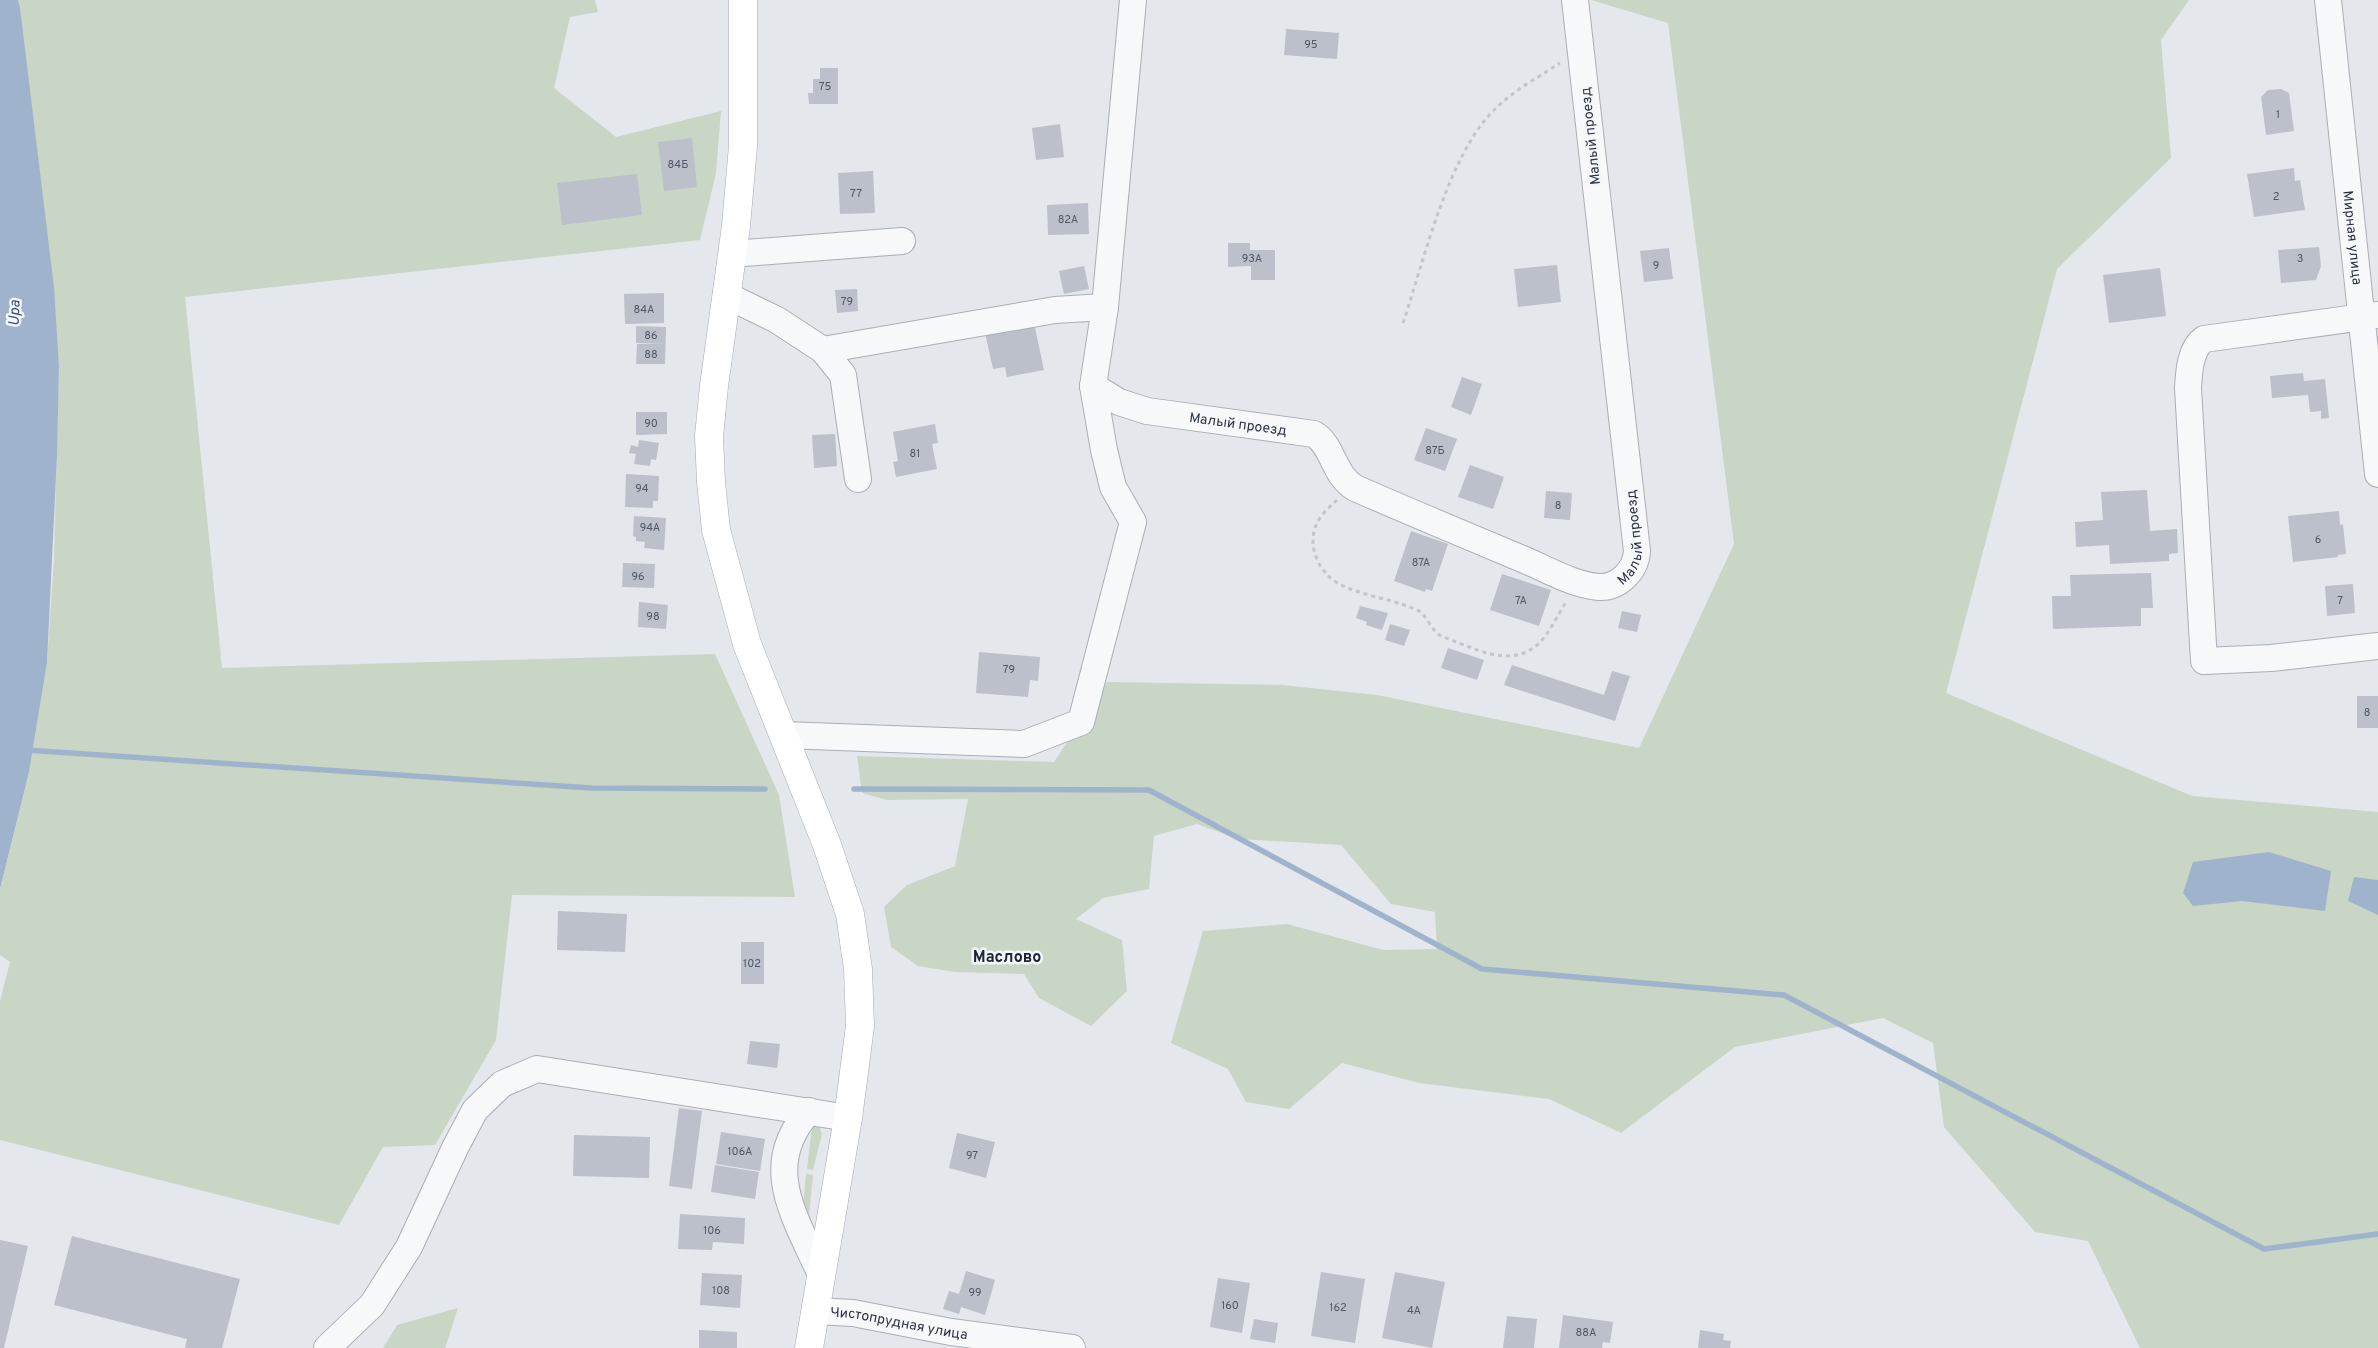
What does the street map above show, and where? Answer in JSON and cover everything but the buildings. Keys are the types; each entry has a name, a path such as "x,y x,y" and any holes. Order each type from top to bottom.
{"main road":[{"path":"743,0 743,146 732,254 709,436 716,530 747,644 827,845 850,914 858,969 860,1026 848,1118 809,1348"}],"street":[{"path":"784,735 1024,744 1081,722 1133,522 1113,487 1092,386 1104,307 1133,0"},
{"name":"Малый проезд","path":"1092,386 1119,402 1147,411 1314,434 1322,442 1339,474 1350,486 1579,582 1600,587 1619,581 1630,572 1637,551 1575,0"},
{"name":"Мирная улица","path":"2328,0 2370,316 2378,474"},
{"path":"732,254 902,241"},
{"path":"726,295 777,320 823,350 843,375 858,479"},
{"path":"823,350 1055,310 1104,307"},
{"path":"2370,316 2204,339 2196,346 2188,388 2204,661 2280,657 2378,646"},
{"path":"327,1348 372,1305 410,1247 455,1148 475,1110 502,1084 537,1068 848,1118"},
{"path":"810,1112 796,1126 788,1143 784,1157 784,1183 795,1216 821,1275"},
{"name":"Чистопрудная улица","path":"816,1311 853,1314 951,1332 1063,1348"}],"path":[{"path":"1403,323 1449,183 1476,134 1500,104 1581,50"},
{"path":"1350,486 1325,512 1316,525 1312,538 1314,554 1320,565 1342,585 1419,611 1441,636 1500,656 1514,656 1526,652 1541,640 1579,582"}],"green space":[{"path":"18,0 595,0 598,12 570,17 554,88 616,137 721,111 716,173 700,240 185,297 222,668 715,654 779,795 795,897 512,895 496,1040 435,1145 383,1147 339,1225 0,1140 0,1001 10,962 0,955 0,889 29,772 47,663 54,558 59,367 43,199"},
{"path":"1591,0 2189,0 2161,40 2171,158 2057,269 1946,693 2192,796 2378,812 2378,1348 2140,1348 2088,1241 2035,1232 1944,1127 1933,1043 1883,1018 1735,1047 1621,1133 1549,1099 1419,1083 1342,1063 1289,1109 1246,1102 1228,1069 1171,1043 1203,931 1287,924 1383,950 1437,949 1435,912 1391,904 1341,845 1238,839 1197,824 1154,836 1149,889 1103,898 1076,919 1122,940 1127,991 1091,1026 1039,998 1024,974 955,972 918,966 891,947 884,907 907,885 955,866 968,799 887,800 862,793 857,756 1054,762 1107,682 1282,685 1377,695 1639,748 1734,544 1668,23"},
{"path":"812,1127 820,1128 822,1134 813,1170 807,1169"},
{"path":"806,1174 813,1175 808,1224 803,1207"},
{"path":"458,1308 445,1348 383,1348 397,1325"}],"water":[{"name":"Upa","path":"0,0 18,0 20,8 54,287 59,367 57,456 47,663 29,772 0,889"},
{"path":"2269,852 2331,871 2325,911 2242,901 2193,906 2183,893 2193,862"},
{"path":"2354,877 2378,880 2378,915 2348,901"}],"waterway":[{"path":"26,750 591,788 765,789"},
{"path":"854,789 1149,790 1482,969 1784,995 2264,1249 2378,1234"}],"district":[{"name":"Маслово","path":"1007,956"}]}
